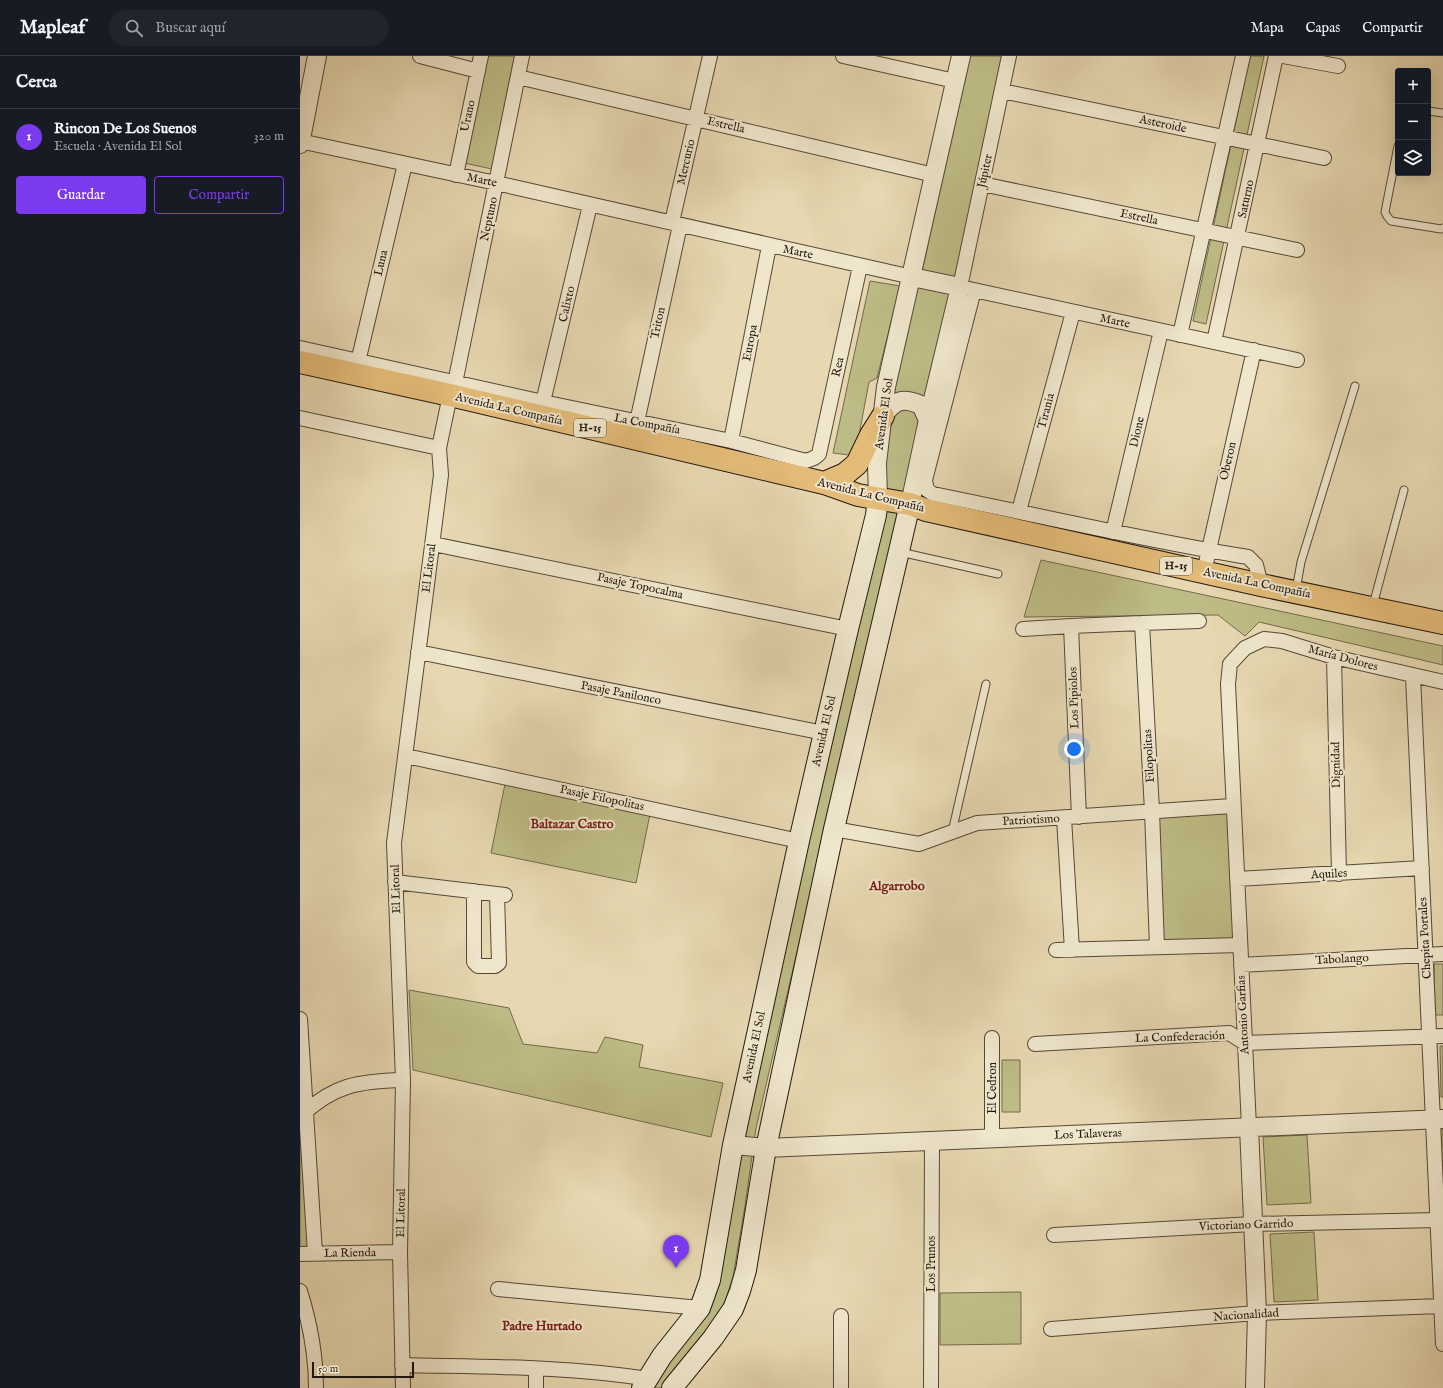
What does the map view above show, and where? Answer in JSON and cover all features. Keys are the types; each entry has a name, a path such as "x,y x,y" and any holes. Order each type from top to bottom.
{"main road":[{"name":"Avenida La Compañía","path":"300,362 452,389 824,483 858,495 910,504 926,510 1261,585 1443,623"},
{"path":"824,483 845,474 857,464 870,435 883,416"},
{"name":"Avenida El Sol","path":"645,1383 662,1356 700,1308 710,1280 733,1145 799,841 876,515 878,498"},
{"path":"672,1388 713,1338 733,1309 746,1270 766,1148 834,829 910,504"}],"street":[{"path":"300,142 317,56"},
{"path":"420,56 478,72"},
{"name":"Urano","path":"456,175 481,56"},
{"name":"Neptuno","path":"452,389 522,56"},
{"name":"Mercurio","path":"676,223 696,118 710,56"},
{"path":"843,56 955,81"},
{"name":"Avenida El Sol","path":"878,498 878,463 886,387 961,56"},
{"name":"Júpiter","path":"1009,56 982,184 967,289 925,480 927,490 933,494 1019,511"},
{"path":"1180,335 1243,56"},
{"name":"Saturno","path":"1214,342 1238,238 1276,56"},
{"path":"1283,56 1338,66"},
{"name":"Estrella","path":"518,77 934,174"},
{"name":"Asteroide","path":"1002,91 1324,158"},
{"name":"Marte","path":"300,142 496,183 676,223 769,246 1297,360"},
{"name":"Luna","path":"358,362 405,164"},
{"name":"Estrella","path":"982,184 1297,250"},
{"name":"Calixto","path":"543,402 590,205"},
{"name":"Triton","path":"637,422 676,223"},
{"name":"Europa","path":"732,441 769,246"},
{"name":"Rea","path":"806,461 819,454 860,266"},
{"path":"910,504 928,420 967,289"},
{"name":"Tirania","path":"1019,511 1073,312"},
{"name":"Dione","path":"1113,532 1161,331"},
{"name":"La Compañía","path":"300,348 358,362 452,389 543,402 732,441 806,461"},
{"name":"Oberon","path":"1204,572 1254,350"},
{"name":"El Litoral","path":"403,1388 400,1252 402,1080 394,843 441,475 439,448 452,389"},
{"path":"883,416 889,408 904,400 921,405 928,420"},
{"path":"300,418 439,448"},
{"path":"1019,511 1113,532 1208,551 1248,557 1253,560 1261,585"},
{"name":"Pasaje Topocalma","path":"432,544 848,629"},
{"path":"1023,629 1200,621"},
{"name":"Filopolitas","path":"1142,623 1152,811 1157,947"},
{"name":"Los Pipiolos","path":"1071,626 1079,817"},
{"name":"María Dolores","path":"1245,648 1264,639 1282,641 1334,657 1443,682"},
{"name":"Antonio Garfias","path":"1245,648 1230,664 1228,684 1232,806 1237,879 1257,1313 1255,1388"},
{"name":"Pasaje Panilonco","path":"418,652 824,733"},
{"name":"Dignidad","path":"1334,657 1339,874"},
{"name":"Chepita Portales","path":"1413,676 1426,955 1436,1037 1438,1220 1443,1344"},
{"name":"Pasaje Filopolitas","path":"406,756 799,841"},
{"name":"Patriotismo","path":"834,829 919,844 977,823 1232,806"},
{"path":"1064,818 1072,950"},
{"name":"Aquiles","path":"1237,879 1422,868"},
{"path":"396,882 501,894 499,963 495,966 478,966 474,962 474,891"},
{"path":"1056,950 1240,945"},
{"name":"Tabolango","path":"1241,965 1443,954"},
{"path":"300,1019 303,1115 315,1253"},
{"name":"La Confederación","path":"1034,1044 1229,1033 1245,1043"},
{"path":"1245,1043 1436,1037"},
{"name":"El Cedron","path":"992,1038 992,1138"},
{"path":"303,1115 320,1099 338,1090 368,1081 402,1080"},
{"name":"Los Talaveras","path":"733,1145 766,1148 1438,1119"},
{"name":"Los Prunos","path":"931,1388 932,1141"},
{"name":"Victoriano Garrido","path":"1054,1235 1253,1224 1438,1220"},
{"name":"La Rienda","path":"300,1254 400,1252"},
{"path":"498,1289 700,1308"},
{"path":"300,1290 305,1325 316,1372 316,1388"},
{"name":"Nacionalidad","path":"1051,1329 1257,1313 1441,1306"},
{"path":"841,1316 841,1388"},
{"path":"402,1365 536,1368 601,1372 645,1383"},
{"path":"536,1368 536,1388"}],"lane":[{"path":"1431,111 1443,113"},
{"path":"1395,161 1385,212 1387,216 1391,221 1441,229 1443,228"},
{"path":"1295,592 1301,562 1355,386"},
{"path":"1372,607 1404,490"},
{"path":"900,552 998,574"},
{"path":"952,832 986,684"}],"shaded area":[{"path":"486,56 516,56 492,169 464,163"},
{"path":"970,56 1004,56 925,421 827,823 756,1128 733,1277 725,1302 716,1321 665,1388 648,1388 719,1256 799,882 885,416 914,275 921,276"},
{"path":"1250,56 1264,56 1206,324 1193,321"},
{"path":"870,281 900,286 877,378 869,382 856,451 849,455 833,453"},
{"path":"1041,560 1443,646 1443,665 1259,622 1245,636 1218,615 1024,617"},
{"path":"507,774 652,804 636,883 491,853"},
{"path":"1234,813 1240,945 1157,947 1152,818"},
{"path":"1434,964 1443,964 1443,1015 1435,1015"},
{"path":"409,990 509,1008 523,1044 597,1053 605,1037 643,1045 639,1067 723,1083 711,1137 413,1070"},
{"path":"1440,1046 1443,1046 1443,1097 1441,1097"},
{"path":"1002,1060 1020,1060 1020,1112 1002,1112"},
{"path":"1439,1127 1443,1127 1443,1206"},
{"path":"300,1128 309,1248 300,1249"},
{"path":"1307,1135 1311,1203 1267,1205 1263,1137"},
{"path":"1314,1232 1318,1300 1274,1302 1270,1234"},
{"path":"1021,1292 1021,1344 940,1345 940,1293"}],"place":[{"name":"Rincon De Los Suenos","path":"676,1268"}],"district":[{"name":"Baltazar Castro","path":"572,824"},
{"name":"Algarrobo","path":"897,886"},
{"name":"Padre Hurtado","path":"542,1326"}]}
